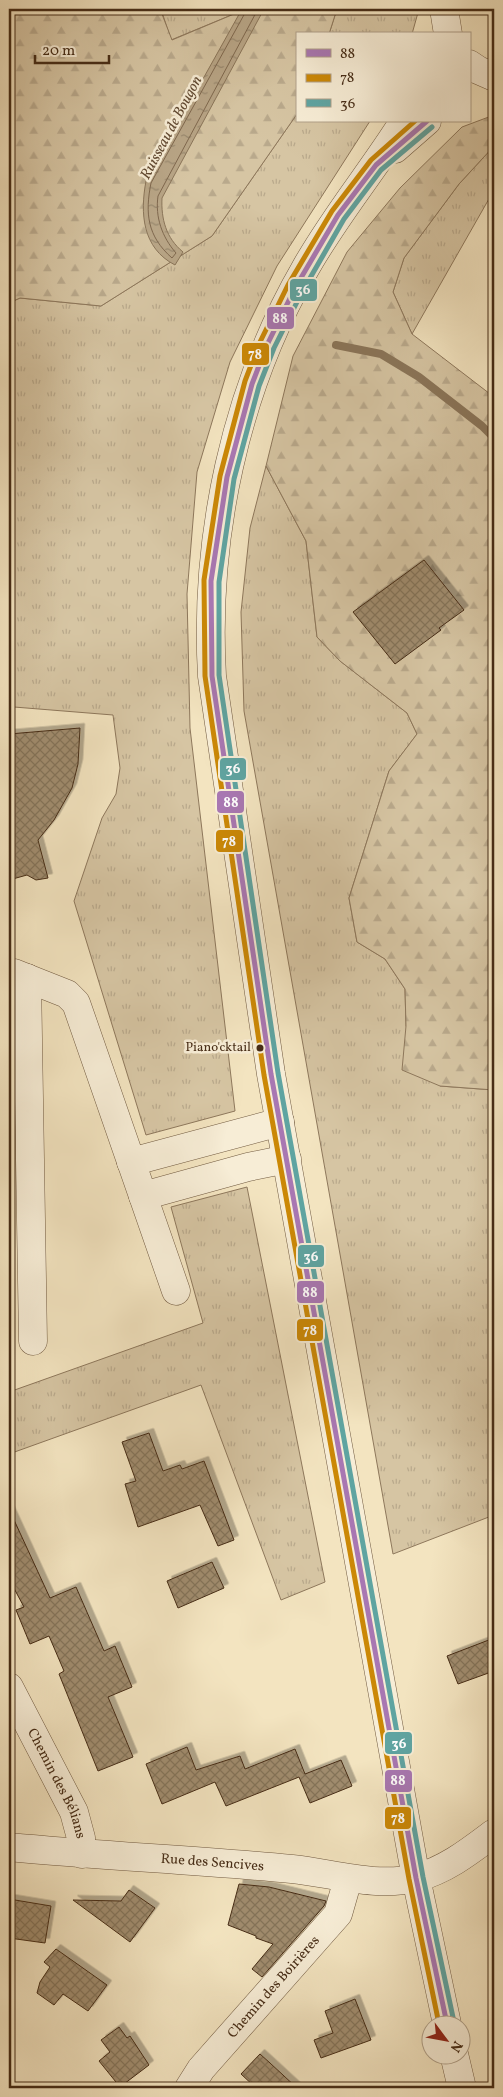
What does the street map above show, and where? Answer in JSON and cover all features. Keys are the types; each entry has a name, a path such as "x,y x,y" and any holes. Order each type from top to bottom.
{"street":[{"path":"403,122 376,165 338,215 303,271 271,337 255,376 240,424 227,477 211,581 212,676 271,1074 416,1878 445,2014"},
{"path":"376,165 426,122"},
{"path":"33,1341 18,976 67,994 76,1003 176,1291"},
{"path":"131,1162 280,1122"},
{"path":"143,1196 248,1167 287,1159"},
{"name":"Chemin des Bélians","path":"9,1687 74,1812 81,1838 82,1854"},
{"name":"Rue des Sencives","path":"9,1847 294,1869 348,1879 391,1880 416,1878 456,1862 494,1833"},
{"name":"Chemin des Boirières","path":"189,2088 201,2069 338,1914 348,1879"},
{"path":"456,2064 462,2088"}],"green space":[{"path":"9,9 160,9 172,40 246,9 337,9 330,32 296,32 296,115 212,236 101,306 20,298 9,303"},
{"path":"161,9 246,9 171,40"},
{"path":"337,9 419,9 413,32 330,32"},
{"path":"296,115 296,122 369,122 277,266 230,362 197,472 187,594 190,728 235,1111 146,1135 74,901 102,818 116,794 120,768 113,715 14,707 9,693 9,303 20,298 101,306 212,236"},
{"path":"494,115 494,146 459,184 404,258 393,292 412,334 494,397 494,1090 440,1086 402,1070 406,1026 405,989 385,959 357,942 349,898 389,771 417,734 407,713 340,661 317,637 306,541 266,466 293,356 347,252 400,188 462,127"},
{"path":"494,146 494,190 412,334 393,292 404,258 459,184"},
{"path":"266,466 306,541 317,637 340,661 407,713 417,734 389,771 349,898 357,942 385,959 405,989 406,1026 440,1086 494,1090 494,1515 393,1554 244,711 241,612 250,528"},
{"path":"247,1187 325,1582 281,1600 201,1385 9,1454 9,1392 203,1323 171,1207"}],"water":[{"path":"242,9 264,9 162,198 162,213 166,228 172,241 183,252 175,265 164,258 156,249 146,229 143,205 146,181"}],"building":[{"path":"424,560 464,610 439,628 441,630 395,664 353,612"},
{"path":"80,728 78,764 72,788 54,820 38,840 48,878 36,880 27,875 9,880 9,734"},
{"path":"149,1433 163,1471 180,1465 182,1469 204,1461 234,1540 218,1546 200,1505 138,1527 125,1484 136,1481 122,1442"},
{"path":"9,1509 50,1598 76,1587 104,1651 115,1646 132,1687 108,1697 133,1757 98,1771 59,1674 64,1671 49,1636 30,1644 16,1610 24,1607 9,1579"},
{"path":"212,1562 224,1588 178,1608 167,1581"},
{"path":"494,1638 494,1671 458,1684 447,1656"},
{"path":"187,1747 196,1770 240,1756 245,1769 295,1749 305,1774 341,1760 352,1786 310,1803 299,1777 226,1806 215,1782 162,1804 146,1764"},
{"path":"239,1884 269,1887 326,1901 324,1906 262,1977 252,1969 273,1944 228,1925"},
{"path":"129,1890 155,1908 130,1942 73,1900 121,1901"},
{"path":"9,1899 51,1906 45,1943 9,1938"},
{"path":"56,1949 107,1985 88,2011 63,1994 54,2005 37,1993 40,1982 50,1967 44,1962"},
{"path":"355,1999 371,2040 321,2058 314,2040 333,2033 325,2011"},
{"path":"119,2027 127,2038 130,2036 149,2065 120,2087 99,2061 110,2052 101,2040"},
{"path":"260,2054 297,2088 256,2088 241,2074"}],"waterway":[{"name":"Ruisseau de Bougon","path":"336,345 381,354 419,377 482,426 494,438"}],"transit line":[{"name":"78","path":"414,122 371,160 332,211 288,285 260,342 245,381 220,476 204,580 205,676 264,1075 409,1879 437,2014"},
{"name":"88","path":"426,122 376,165 338,215 295,288 267,345 252,384 227,477 211,581 212,676 271,1074 416,1878 445,2014"},
{"name":"36","path":"432,127 381,170 344,219 302,292 274,348 259,386 234,479 219,582 219,675 278,1073 423,1877 452,2014"}],"place":[{"name":"Piano'cktail","path":"260,1048"}]}
